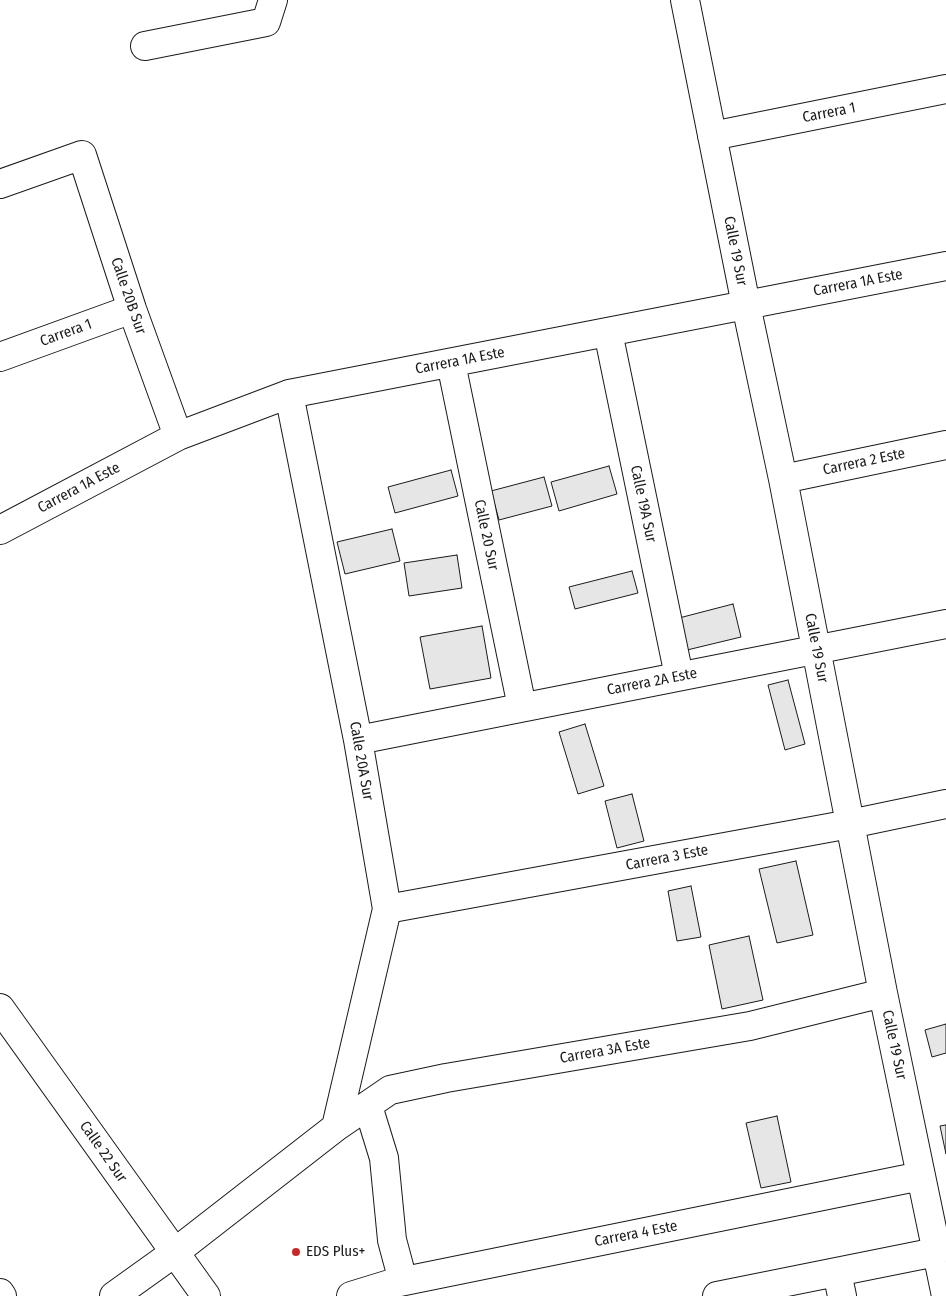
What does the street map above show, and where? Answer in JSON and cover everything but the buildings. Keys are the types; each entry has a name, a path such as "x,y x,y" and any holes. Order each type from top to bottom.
{"street":[{"path":"145,46 266,22 273,0"},
{"name":"Calle 19 Sur","path":"685,0 945,1290"},
{"name":"Carrera 1","path":"712,136 946,89"},
{"name":"Calle 20B Sur","path":"0,184 82,155 132,309 178,436"},
{"name":"Carrera 1A Este","path":"0,530 178,436 289,394 946,266"},
{"name":"Carrera 1","path":"0,357 132,309"},
{"name":"Calle 19A Sur","path":"608,332 679,676"},
{"name":"Calle 20 Sur","path":"451,363 522,708"},
{"name":"Calle 20A Sur","path":"289,394 358,740 387,909 336,1127"},
{"name":"Carrera 2 Este","path":"783,479 946,446"},
{"name":"Carrera 2A Este","path":"358,740 946,624"},
{"name":"Carrera 3 Este","path":"387,909 850,824 946,804"},
{"name":"Carrera 3A Este","path":"174,1253 336,1127 390,1090 446,1078 750,1026 884,993"},
{"name":"Calle 22 Sur","path":"0,1008 206,1296"},
{"path":"368,1106 384,1158 392,1240 403,1281"},
{"name":"Carrera 4 Este","path":"351,1296 403,1281 922,1176"},
{"path":"717,1296 840,1284 936,1252"},
{"path":"114,1296 174,1253"}],"place":[{"name":"EDS Plus+","path":"296,1252"}]}
